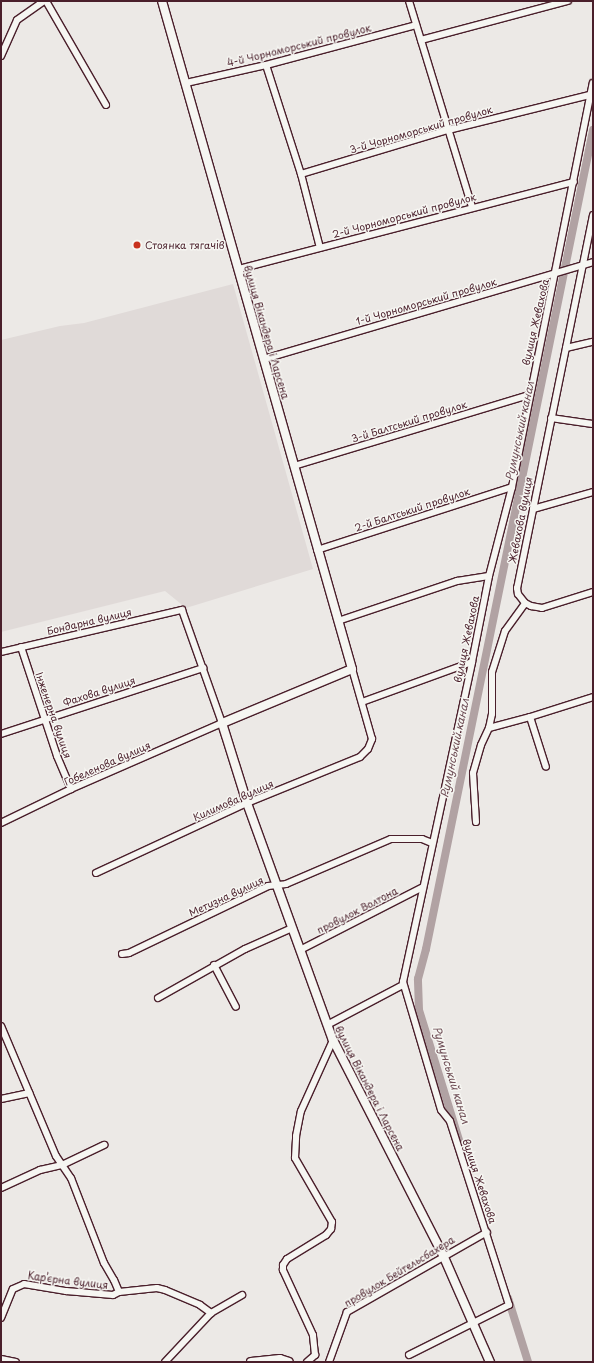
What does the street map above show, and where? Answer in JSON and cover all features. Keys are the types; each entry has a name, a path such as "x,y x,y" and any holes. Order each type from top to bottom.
{"street":[{"path":"1,56 18,20 45,1 106,105"},
{"name":"вулиця Вікандера і Ларсена","path":"162,1 372,739"},
{"path":"409,1 472,207"},
{"path":"421,40 568,1"},
{"name":"4-й Чорноморський провулок","path":"186,82 266,65 416,25"},
{"path":"266,65 301,174 320,248"},
{"name":"вулиця Жевахова","path":"474,1323 509,1305 487,1232 450,1121 441,1110 403,985 489,576 512,487 529,395 559,272 593,83"},
{"name":"3-й Чорноморський провулок","path":"301,174 448,130 592,95"},
{"name":"2-й Чорноморський провулок","path":"239,269 472,207 574,182"},
{"name":"Жевахова вулиця","path":"525,603 518,594 517,588 566,348 581,266 593,215"},
{"name":"1-й Чорноморський провулок","path":"264,359 593,262"},
{"path":"566,348 593,342"},
{"name":"3-й Балтський провулок","path":"294,466 529,395"},
{"path":"551,418 593,424"},
{"name":"2-й Балтський провулок","path":"317,550 512,487"},
{"path":"533,509 593,492"},
{"path":"338,621 457,581 489,576"},
{"path":"476,822 473,774 481,745 489,728 492,714 492,672 505,631 525,603 542,608 593,592"},
{"name":"вулиця Вікандера і Ларсена","path":"182,610 222,723 247,803 333,1040 443,1255 490,1362"},
{"name":"Бондарна вулиця","path":"1,652 182,610"},
{"name":"Інженерна вулиця","path":"21,647 57,756 71,789"},
{"path":"362,702 472,662"},
{"name":"Фахова вулиця","path":"1,734 203,668"},
{"path":"222,723 352,669"},
{"path":"489,728 593,697"},
{"path":"530,717 546,767"},
{"name":"Гобеленова вулиця","path":"1,823 71,789 222,723"},
{"name":"Килимова вулиця","path":"96,873 247,803 360,757 368,749 372,739"},
{"name":"Метизна вулиця","path":"122,954 129,953 268,886 286,884 391,839 422,840 432,843"},
{"name":"провулок Волтона","path":"300,950 423,887"},
{"path":"158,998 245,948 292,928"},
{"path":"214,965 236,1007"},
{"path":"327,1025 403,985"},
{"path":"1,1026 56,1156 71,1178 104,1263 119,1292"},
{"path":"307,1362 315,1355 314,1335 283,1270 283,1265 287,1259 326,1235 332,1229 332,1222 296,1158 296,1136 301,1111 333,1040"},
{"path":"1,1099 29,1093"},
{"path":"1,1188 40,1170 62,1164 104,1145"},
{"name":"провулок Бейтельсбахера","path":"329,1362 346,1312 443,1255 487,1232"},
{"name":"Карʼєрна вулиця","path":"1,1318 13,1289 24,1284 84,1293 113,1295 119,1292 157,1288 200,1305 211,1313"},
{"path":"165,1362 211,1313 242,1295"},
{"path":"409,1355 474,1323"},
{"path":"1,1359 16,1362"},
{"path":"251,1362 280,1359 289,1362"}],"shaded area":[{"path":"233,284 313,569 186,608 165,591 1,632 1,340 60,326 84,323"}],"waterway":[{"name":"Румунський канал","path":"463,1153 419,1010 418,979 426,949 593,130"},
{"name":"Румунський канал","path":"508,1298 528,1362"}],"place":[{"name":"Стоянка тягачів","path":"137,245"}]}
